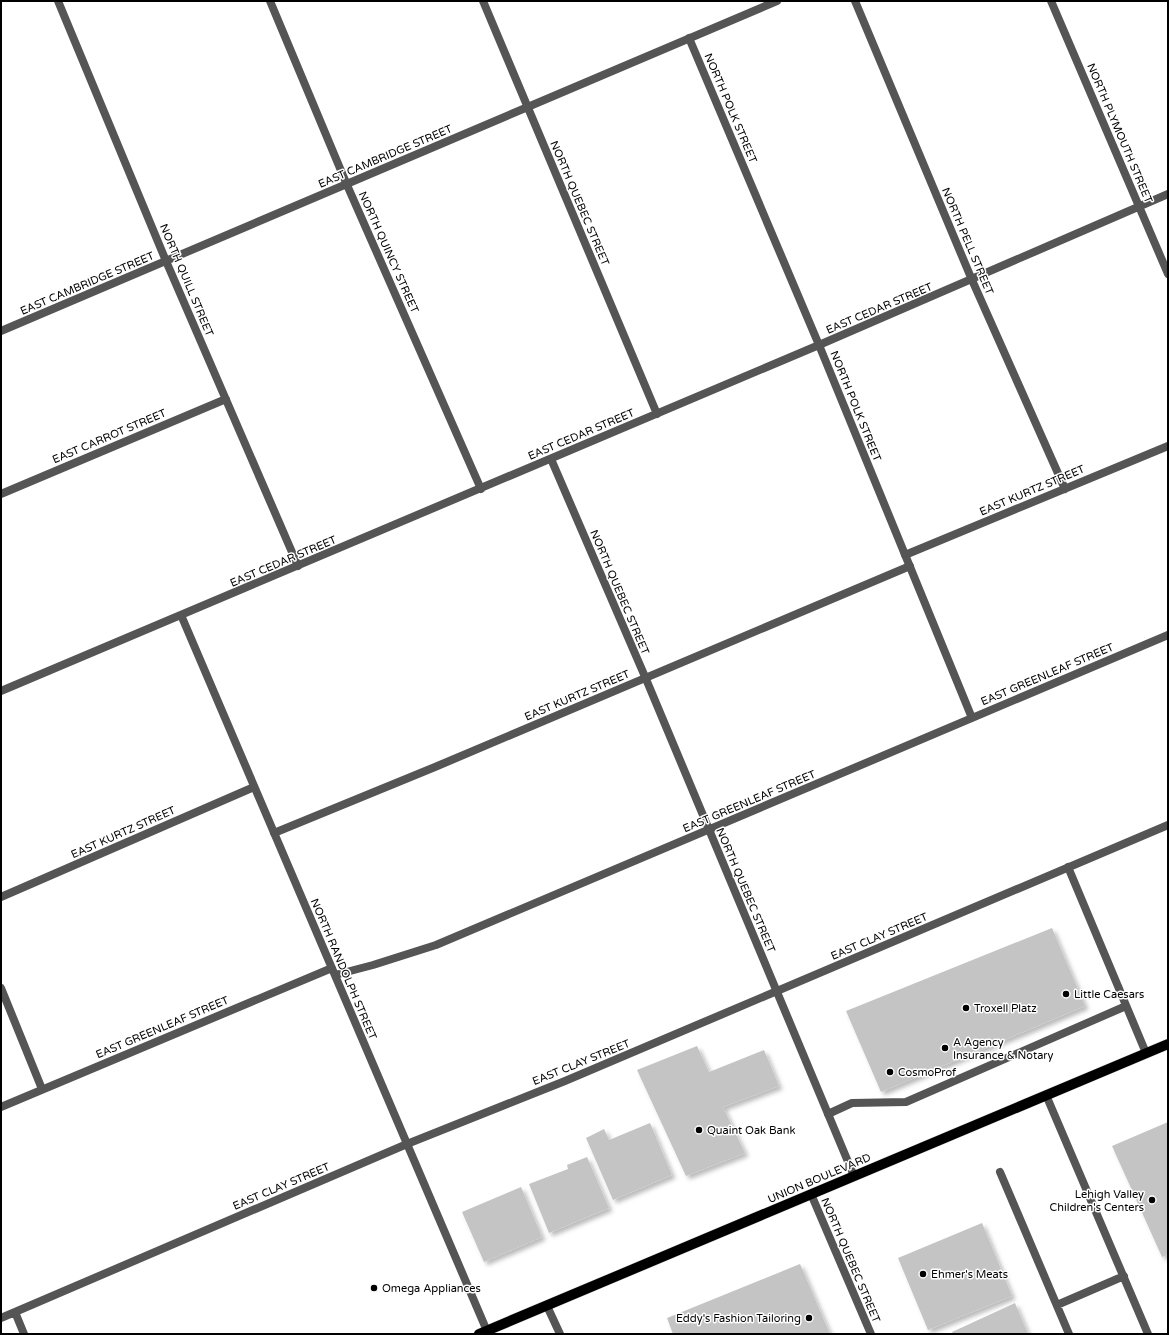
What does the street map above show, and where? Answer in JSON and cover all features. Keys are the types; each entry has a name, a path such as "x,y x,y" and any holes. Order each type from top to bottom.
{"main road":[{"name":"UNION BOULEVARD","path":"483,1332 1168,1044"}],"street":[{"name":"NORTH QUILL STREET","path":"58,1 166,261 298,566"},
{"name":"NORTH QUINCY STREET","path":"270,1 347,184 481,489"},
{"name":"NORTH QUEBEC STREET","path":"483,1 657,414"},
{"name":"EAST CAMBRIDGE STREET","path":"1,331 777,1"},
{"name":"NORTH PELL STREET","path":"855,1 972,280 1065,488"},
{"name":"NORTH PLYMOUTH STREET","path":"1051,1 1168,274"},
{"name":"NORTH POLK STREET","path":"689,38 819,345 972,718"},
{"name":"EAST CEDAR STREET","path":"1,691 972,280 1168,194"},
{"name":"EAST CARROT STREET","path":"1,494 226,399"},
{"name":"EAST KURTZ STREET","path":"906,555 1168,446"},
{"name":"NORTH QUEBEC STREET","path":"551,459 646,679 854,1176"},
{"name":"EAST KURTZ STREET","path":"274,833 646,679 910,566"},
{"name":"NORTH RANDOLPH STREET","path":"181,615 407,1144 483,1332"},
{"name":"EAST GREENLEAF STREET","path":"1,1107 333,971 373,965 436,945 1168,635"},
{"name":"EAST KURTZ STREET","path":"1,897 254,786"},
{"name":"EAST CLAY STREET","path":"1,1318 407,1144 573,1078 1168,825"},
{"path":"1068,867 1146,1053"},
{"path":"1,988 42,1089"},
{"path":"828,1114 852,1103 906,1102 1126,1006"},
{"path":"1046,1095 1148,1334"},
{"path":"1000,1172 1069,1334"},
{"name":"NORTH QUEBEC STREET","path":"811,1194 870,1334"},
{"path":"1057,1305 1124,1276"},
{"path":"547,1306 560,1334"},
{"path":"15,1312 24,1334"}],"building":[{"name":"Troxell Platz","path":"1052,928 1085,1006 881,1092 846,1011"},
{"name":"Quaint Oak Bank","path":"697,1046 709,1072 764,1050 779,1086 723,1107 745,1153 686,1176 637,1070"},
{"name":"Lehigh Valley Children's Centers","path":"1168,1122 1168,1255 1162,1257 1112,1146"},
{"path":"650,1123 672,1175 613,1200 586,1138 604,1129 609,1140"},
{"path":"587,1157 609,1208 549,1233 529,1184 568,1169 567,1165"},
{"path":"521,1187 542,1237 484,1262 462,1212"},
{"path":"982,1223 1012,1296 928,1330 898,1258"},
{"path":"800,1264 830,1334 673,1334 667,1318"},
{"path":"1015,1303 1028,1334 953,1334 952,1332"}],"place":[{"name":"Little Caesars","path":"1066,994"},
{"name":"Troxell Platz","path":"966,1008"},
{"name":"A Agency Insurance & Notary","path":"945,1048"},
{"name":"CosmoProf","path":"890,1072"},
{"name":"Quaint Oak Bank","path":"699,1130"},
{"name":"Lehigh Valley Children's Centers","path":"1152,1200"},
{"name":"Ehmer's Meats","path":"923,1274"},
{"name":"Omega Appliances","path":"374,1288"},
{"name":"Eddy's Fashion Tailoring","path":"809,1318"}]}
